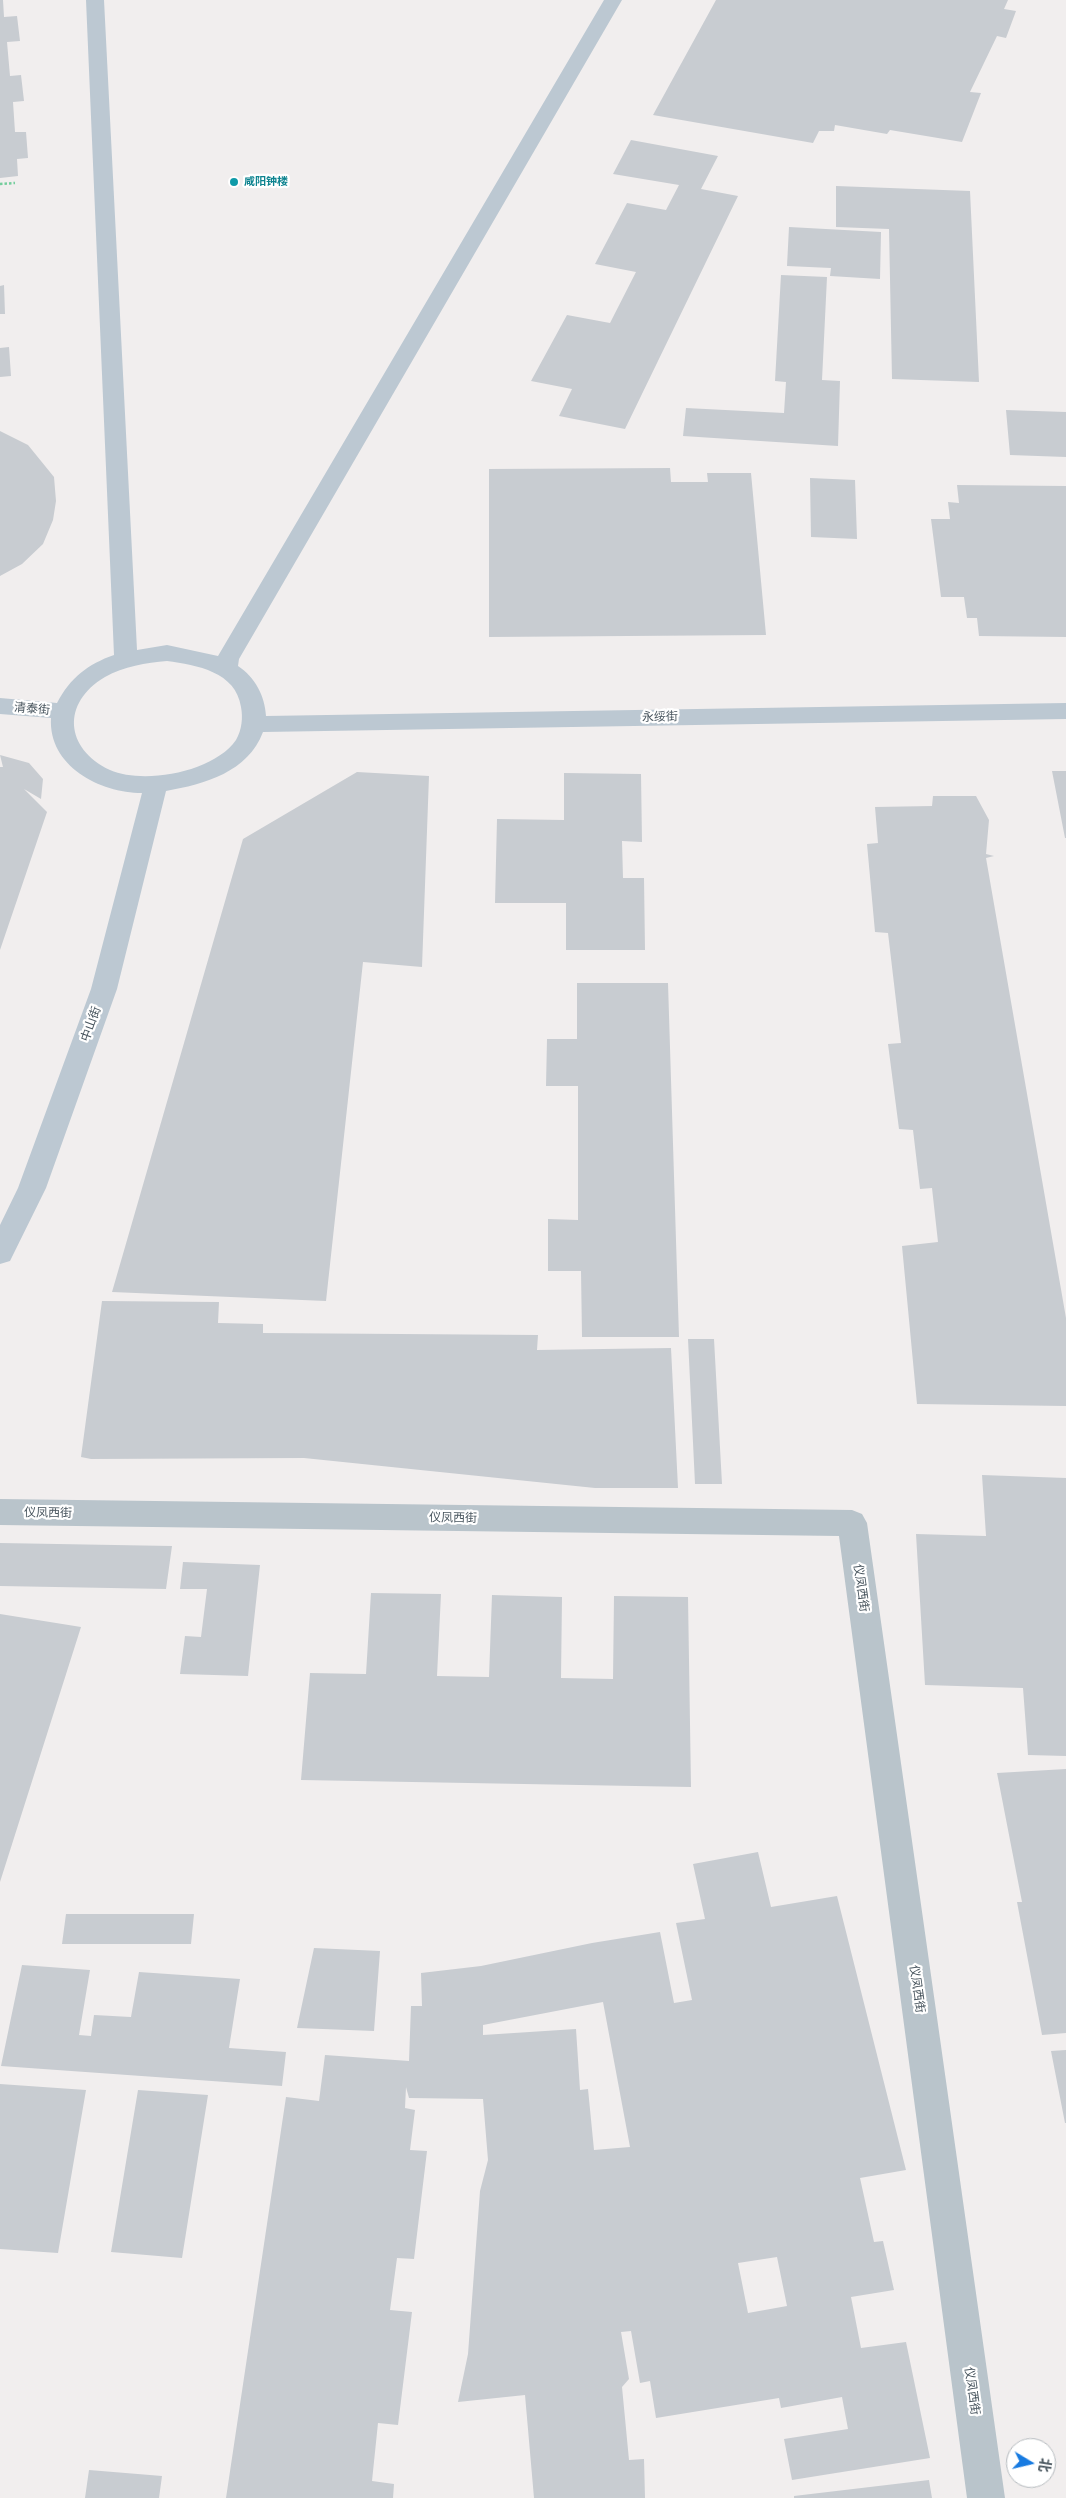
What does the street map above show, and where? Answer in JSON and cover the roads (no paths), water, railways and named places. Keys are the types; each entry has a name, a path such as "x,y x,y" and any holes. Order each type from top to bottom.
{"street":[{"path":"95,0 126,659"},
{"path":"226,668 228,659 613,0"},
{"path":"167,653 199,657 226,668 242,680 254,700 254,724 244,746 232,758 205,774 156,785 123,783 93,772 72,755 62,734 63,711 75,690 97,671 126,659 167,653"},
{"name":"清泰街","path":"0,706 63,711"},
{"name":"永绥街","path":"254,724 1066,711"},
{"name":"中山街","path":"0,1253 32,1188 104,989 156,785"},
{"name":"仪凤西街","path":"0,1512 852,1523 986,2498"}],"place":[{"name":"咸阳钟楼","path":"234,182"}]}
